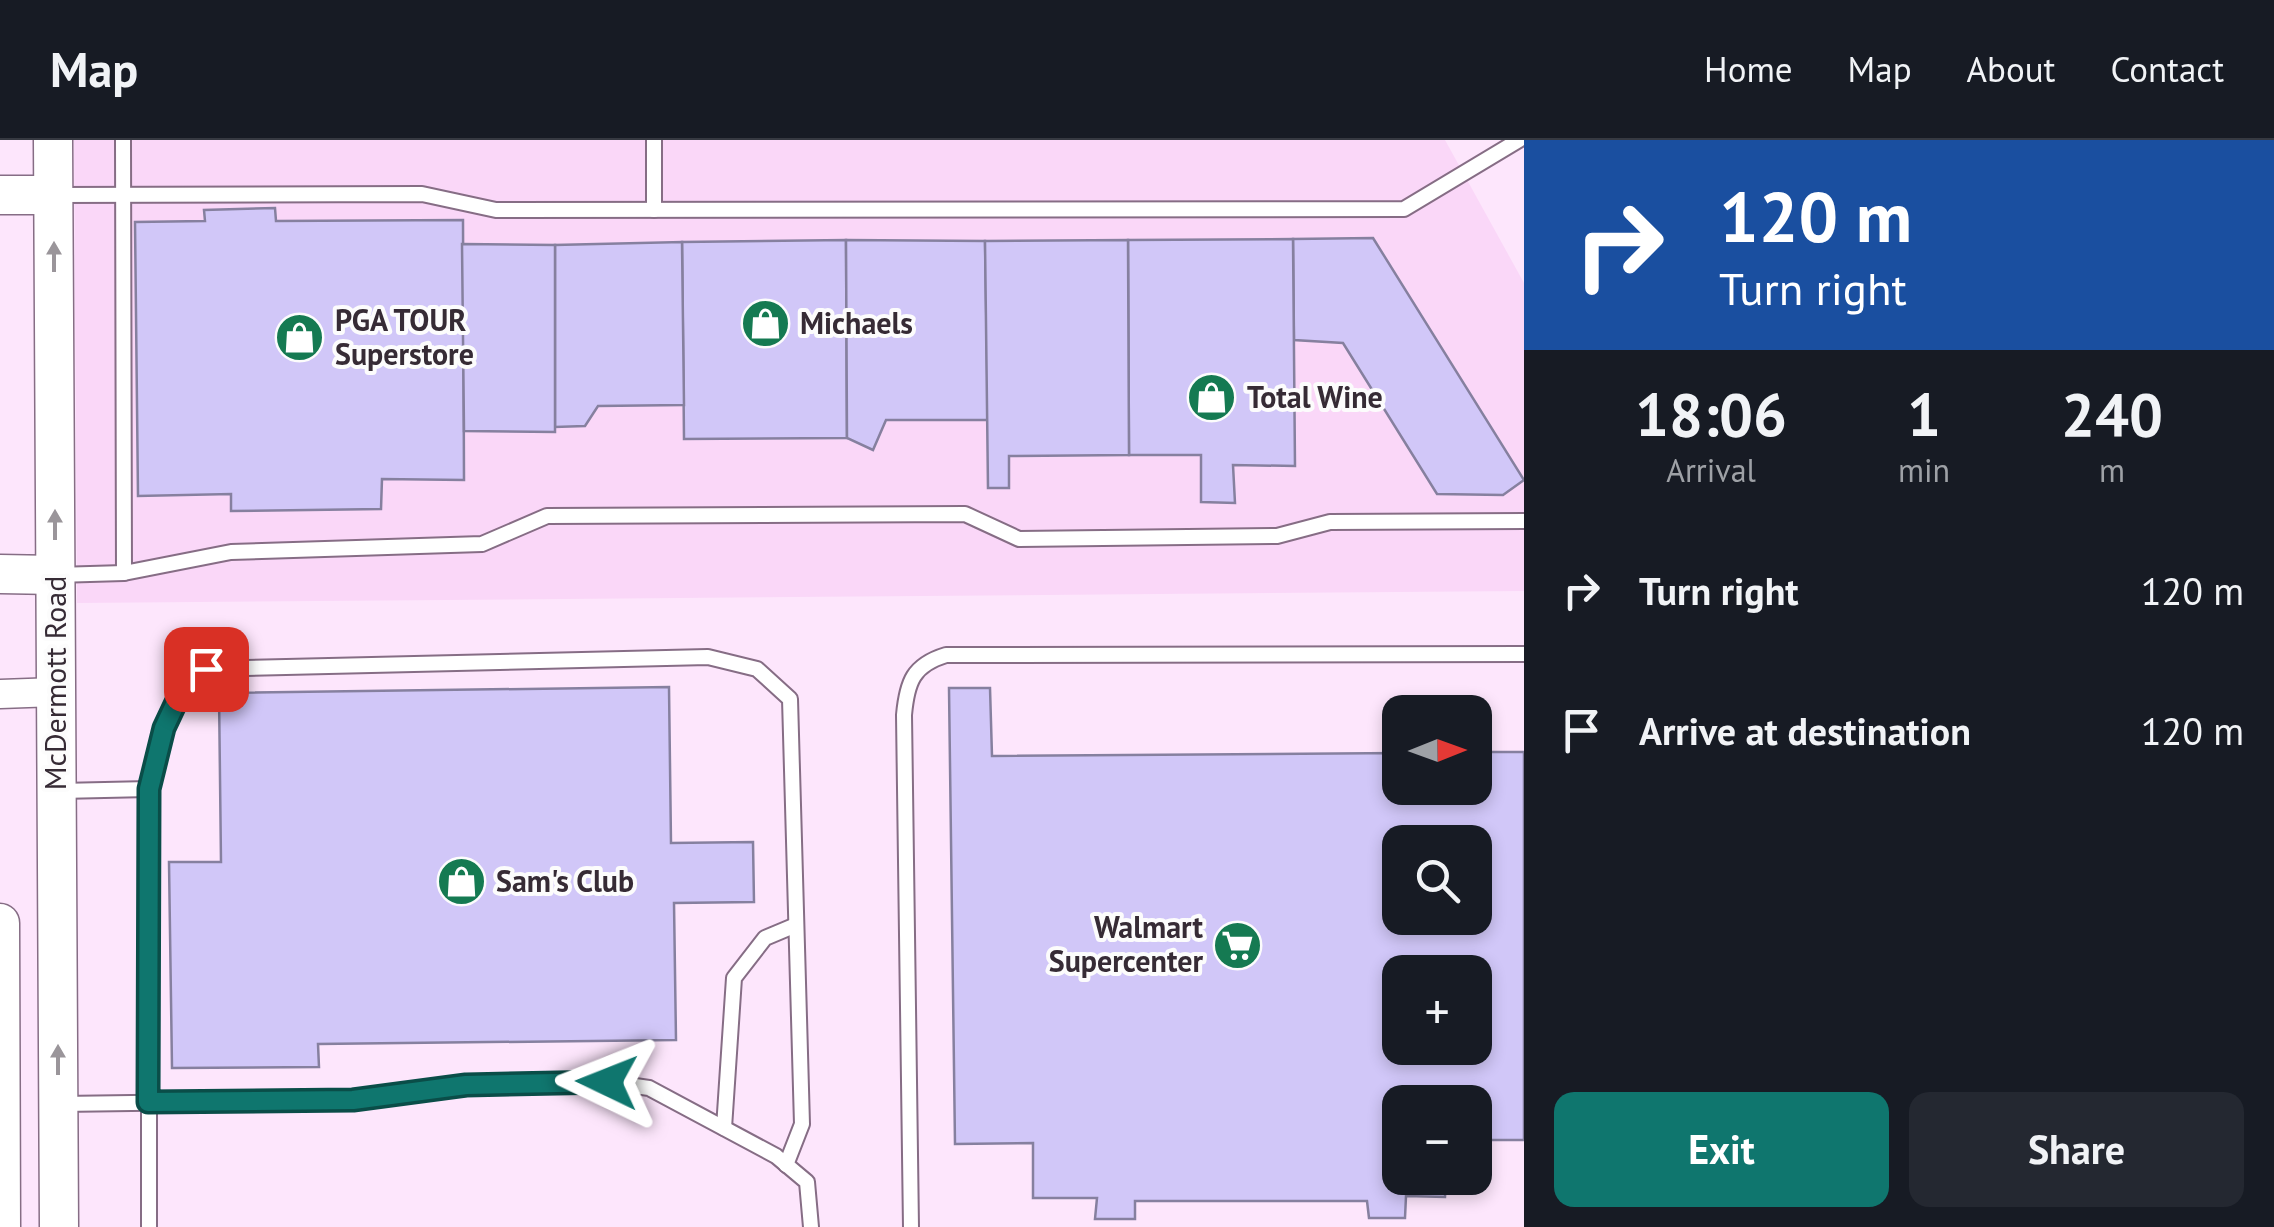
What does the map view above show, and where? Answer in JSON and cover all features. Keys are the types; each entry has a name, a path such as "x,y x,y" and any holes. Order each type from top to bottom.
{"main road":[{"name":"McDermott Road","path":"53,140 59,1227"},
{"path":"0,195 53,195"},
{"path":"0,574 55,575"},
{"path":"0,923 1,1227"},
{"path":"1,1106 58,1104"}],"street":[{"path":"0,694 56,692"}],"lane":[{"path":"123,140 124,573"},
{"path":"654,140 654,210"},
{"path":"53,195 422,194 496,210 1404,209 1519,140"},
{"path":"55,575 124,573 232,552 482,544 548,516 965,514 1018,539 1277,536 1330,522 1524,521"},
{"path":"911,1227 904,714 907,682 927,661 946,655 1524,654"},
{"path":"149,1227 149,789 164,728 180,694 206,669 708,657 757,669 790,699 802,1124 786,1165"},
{"path":"56,791 149,789"},
{"path":"724,1128 734,978 766,938 796,926"},
{"path":"58,1104 353,1100 466,1085 587,1079 649,1088 786,1165 806,1182 811,1227"}],"shaded area":[{"path":"74,140 1445,140 1524,283 1524,591 77,603"}],"building":[{"name":"PGA TOUR Superstore","path":"275,208 276,221 463,220 464,480 382,479 381,509 231,511 231,494 138,496 135,222 205,221 204,210"},
{"path":"1373,238 1524,480 1503,495 1437,494 1343,343 1294,340 1293,239"},
{"name":"Total Wine","path":"1293,239 1295,466 1233,465 1235,503 1201,502 1201,455 1129,455 1128,240"},
{"name":"Michaels","path":"846,240 847,438 684,439 682,242"},
{"path":"846,240 985,241 988,420 886,420 873,450 847,438"},
{"path":"1128,240 1129,455 1009,456 1009,488 988,488 985,241"},
{"path":"682,242 684,405 598,406 585,426 555,427 555,245"},
{"path":"462,244 555,245 555,432 464,431"},
{"name":"Sam's Club","path":"669,687 671,843 753,842 754,902 674,903 676,1040 318,1044 319,1067 172,1068 169,862 221,862 219,693"},
{"name":"Walmart Supercenter","path":"949,688 990,688 992,756 1382,753 1382,805 1492,805 1492,752 1524,752 1524,1140 1492,1140 1492,1085 1382,1085 1382,1195 1445,1195 1406,1196 1405,1218 1369,1218 1367,1201 1135,1201 1135,1219 1095,1219 1097,1198 1033,1198 1033,1143 955,1144"}],"place":[{"name":"Michaels","path":"765,324"},
{"name":"PGA TOUR Superstore","path":"300,338"},
{"name":"Total Wine","path":"1212,398"},
{"name":"Sam's Club","path":"461,882"},
{"name":"Walmart Supercenter","path":"1238,945"}],"route":[{"path":"206,669 180,694 164,728 149,789 148,1102 353,1100 466,1085 587,1079 607,1082"}]}
